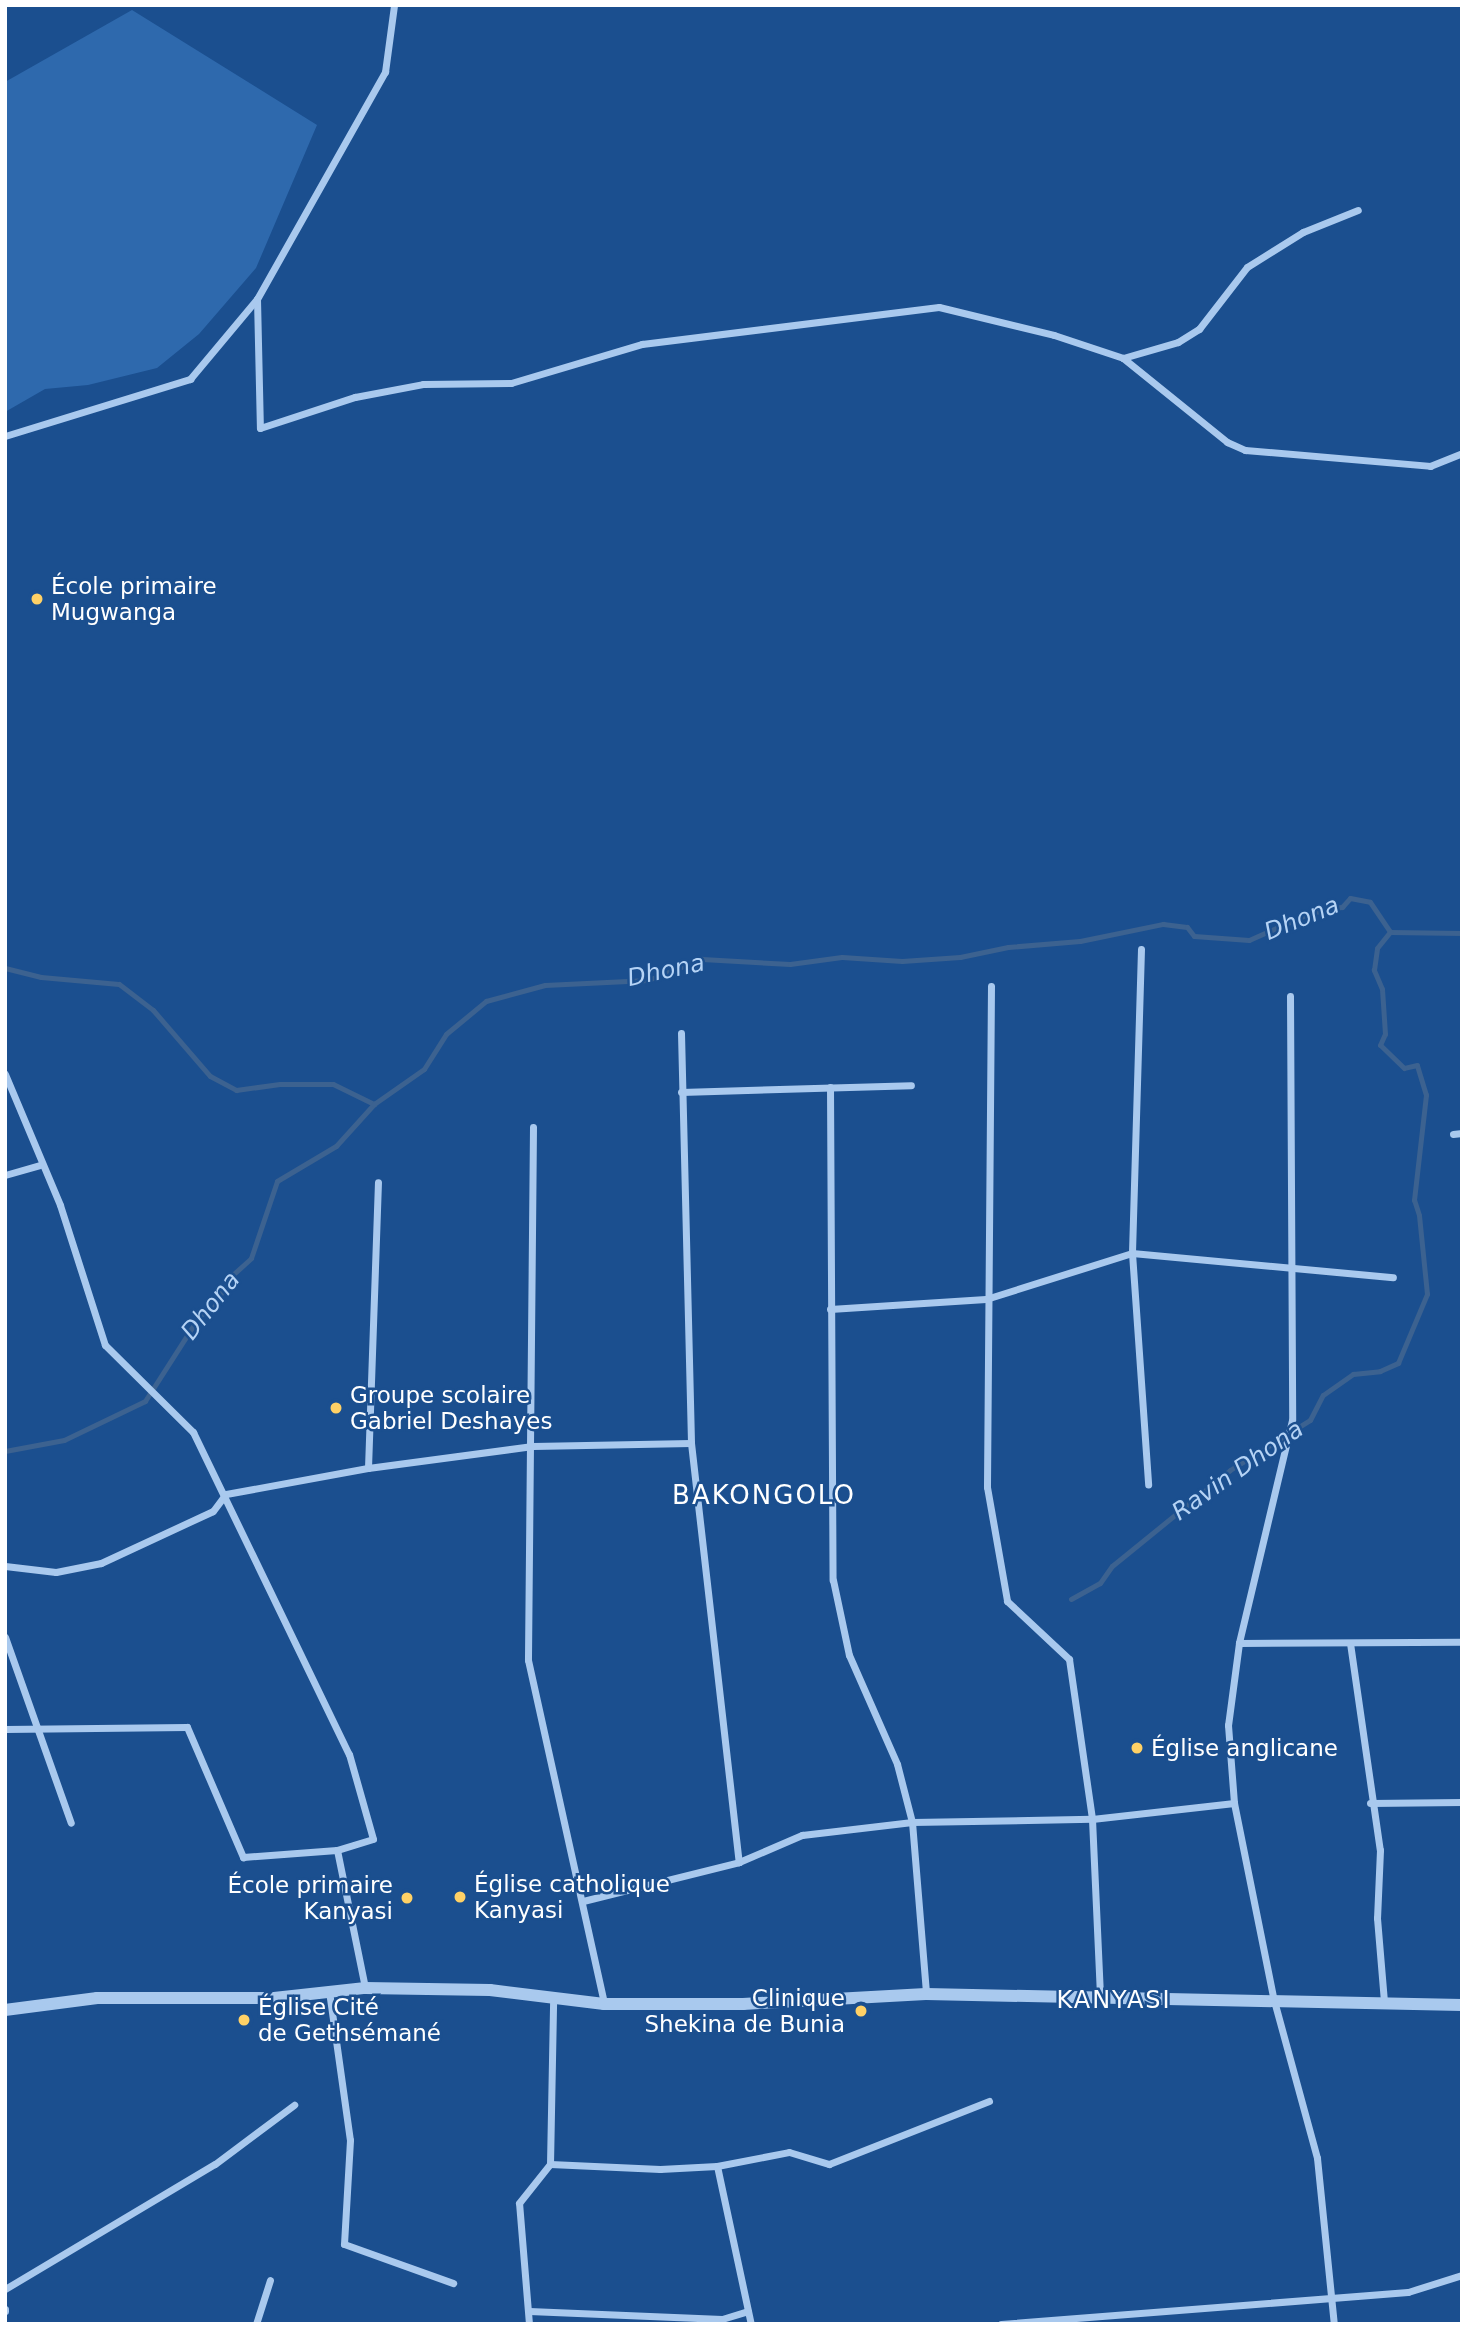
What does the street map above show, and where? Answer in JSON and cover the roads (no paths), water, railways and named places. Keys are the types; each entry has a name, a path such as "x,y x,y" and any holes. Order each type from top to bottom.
{"street":[{"path":"5,436 190,379 257,299 385,72 394,5"},
{"path":"1123,358 1178,342 1199,329 1247,267 1303,232 1358,210"},
{"path":"257,299 260,428 355,397 423,384 512,383 642,344 939,307 1054,335 1123,358 1227,442 1245,450 1430,466 1462,453"},
{"path":"1141,949 1132,1253 1148,1484"},
{"path":"991,986 986,1299 987,1487 1007,1601 1069,1659 1092,1819 1100,1996"},
{"path":"1290,996 1292,1420 1239,1643 1228,1725 1234,1802 1273,1997 1317,2158 1334,2324"},
{"path":"681,1033 691,1443 739,1862"},
{"path":"5,1074 40,1165 60,1205 105,1345 193,1432 226,1494 349,1754 373,1839 337,1850 243,1857 187,1727 5,1729"},
{"path":"681,1092 911,1084"},
{"path":"830,1087 833,1580 849,1655 897,1763 912,1822 926,1994"},
{"path":"533,1127 533,1446 528,1660 604,2004"},
{"path":"5,1175 40,1165"},
{"path":"368,1468 377,1182"},
{"path":"830,1308 986,1299 1132,1253 1393,1277"},
{"path":"5,1566 56,1572 101,1563 213,1511 226,1494 368,1468 533,1446 691,1443"},
{"path":"5,1637 71,1823"},
{"path":"1239,1643 1462,1642"},
{"path":"1350,1643 1370,1803 1380,1850 1377,1918 1384,2001"},
{"path":"583,1901 739,1862 802,1835 912,1822 1092,1819 1234,1802"},
{"path":"1370,1803 1462,1802"},
{"path":"337,1850 365,1987"},
{"path":"5,2010 97,1998 274,1998 365,1987 490,1990 552,2001 604,2004 743,2004 926,1994 1273,1997 1462,2005"},
{"path":"329,1990 350,2140 344,2244 453,2283"},
{"path":"529,2324 519,2203 550,2164 552,2001"},
{"path":"550,2164 660,2169 717,2166 789,2152 829,2164 989,2101"},
{"path":"5,2289 215,2164 294,2105"},
{"path":"717,2166 751,2324"},
{"path":"1002,2324 1408,2292 1462,2275"},
{"path":"256,2324 270,2280"},
{"path":"529,2311 722,2319 748,2311"}],"waterway":[{"name":"Dhona","path":"5,1451 64,1440 145,1401 200,1315 213,1309 228,1279 251,1258 277,1181 336,1146 374,1104 424,1069 446,1034 486,1001 545,985 648,980 702,959 790,964 842,957 902,961 960,957 1008,947 1080,941 1163,924 1187,927 1194,936 1249,940 1310,913 1342,907 1350,898 1370,902 1390,932 1462,933"},
{"name":"Ravin Dhona","path":"1071,1599 1100,1583 1112,1566 1230,1470 1310,1420 1323,1395 1353,1374 1380,1371 1398,1363 1427,1294 1419,1215 1414,1200 1426,1095 1417,1065 1404,1068 1380,1045 1385,1034 1382,989 1374,970 1377,948 1390,932"},
{"path":"5,968 41,977 119,984 153,1010 210,1076 236,1090 280,1084 333,1084 374,1104"}],"place":[{"name":"École primaire Mugwanga","path":"37,599"},
{"name":"Groupe scolaire Gabriel Deshayes","path":"336,1408"},
{"name":"Église anglicane","path":"1137,1748"},
{"name":"Église catholique Kanyasi","path":"460,1897"},
{"name":"École primaire Kanyasi","path":"407,1898"},
{"name":"Clinique Shekina de Bunia","path":"861,2011"},
{"name":"Église Cité de Gethsémané","path":"244,2020"}],"district":[{"name":"BAKONGOLO","path":"764,1496"},
{"name":"KANYASI","path":"1114,2001"}]}
